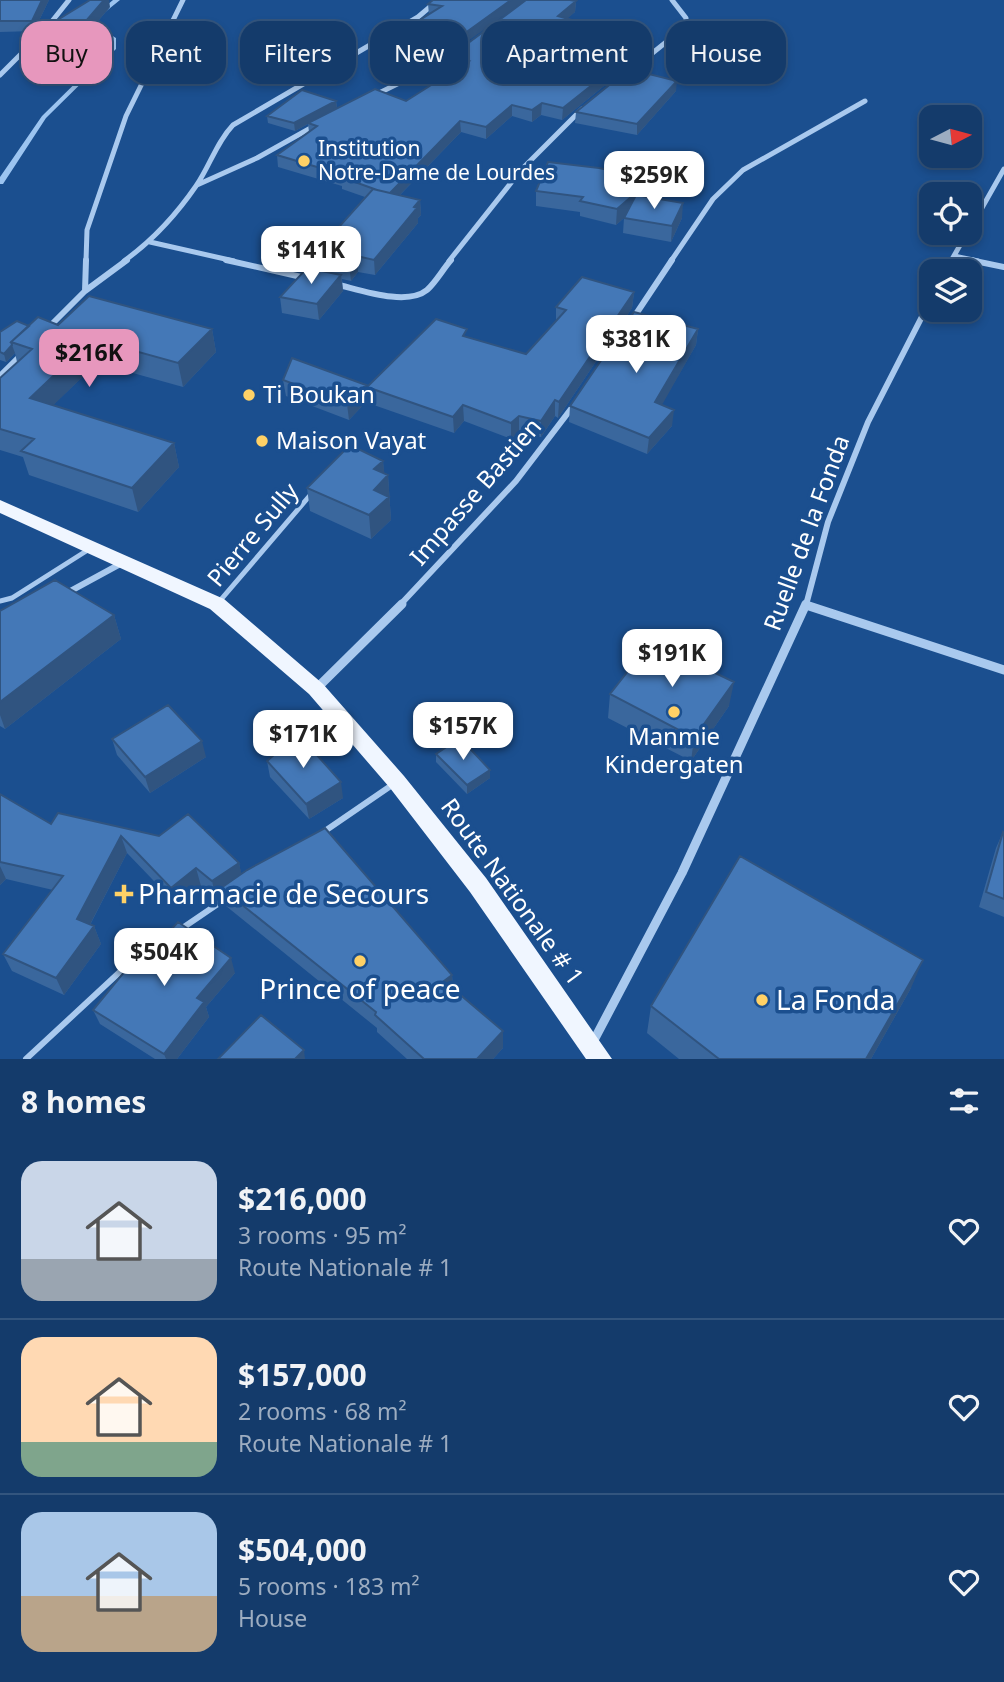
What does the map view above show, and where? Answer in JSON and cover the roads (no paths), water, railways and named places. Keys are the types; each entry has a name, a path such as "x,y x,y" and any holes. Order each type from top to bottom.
{"main road":[{"name":"Route Nationale # 1","path":"0,506 217,604 316,689 397,782 478,885 596,1052"}],"street":[{"path":"0,75 45,31 69,0"},
{"path":"85,291 87,230 126,116 183,0"},
{"path":"38,338 85,291 149,242 197,184 221,138 233,125 418,17 438,0"},
{"path":"652,53 686,26 681,10 672,0"},
{"path":"367,99 397,84"},
{"path":"626,328 713,199 743,170 865,101"},
{"path":"328,282 402,298 418,296 426,291 523,169 587,104"},
{"path":"197,184 239,167 320,123"},
{"path":"982,207 1004,169"},
{"path":"149,242 316,280"},
{"path":"952,259 960,245"},
{"path":"954,256 1004,267"},
{"name":"Ruelle de la Fonda","path":"596,1052 806,605 828,522 858,447 920,322"},
{"path":"0,376 29,348"},
{"name":"Impasse Bastien","path":"316,689 454,550 543,451 580,396"},
{"path":"56,600 123,563"},
{"path":"806,605 1004,670"}],"lane":[{"name":"Pierre Sully","path":"217,604 316,488"},
{"path":"0,601 12,598 91,548"},
{"path":"317,836 397,782"},
{"path":"26,1059 123,968 237,891"}],"waterway":[{"path":"0,182 44,117 113,49 114,39 93,27 91,21 117,0"}],"place":[{"name":"Institution Notre-Dame de Lourdes","path":"304,161"},
{"name":"Ti Boukan","path":"249,395"},
{"name":"Maison Vayat","path":"262,441"},
{"name":"Manmie Kindergaten","path":"674,712"},
{"name":"Pharmacie de Secours","path":"124,894"},
{"name":"Prince of peace","path":"360,961"},
{"name":"La Fonda","path":"762,1000"}]}
